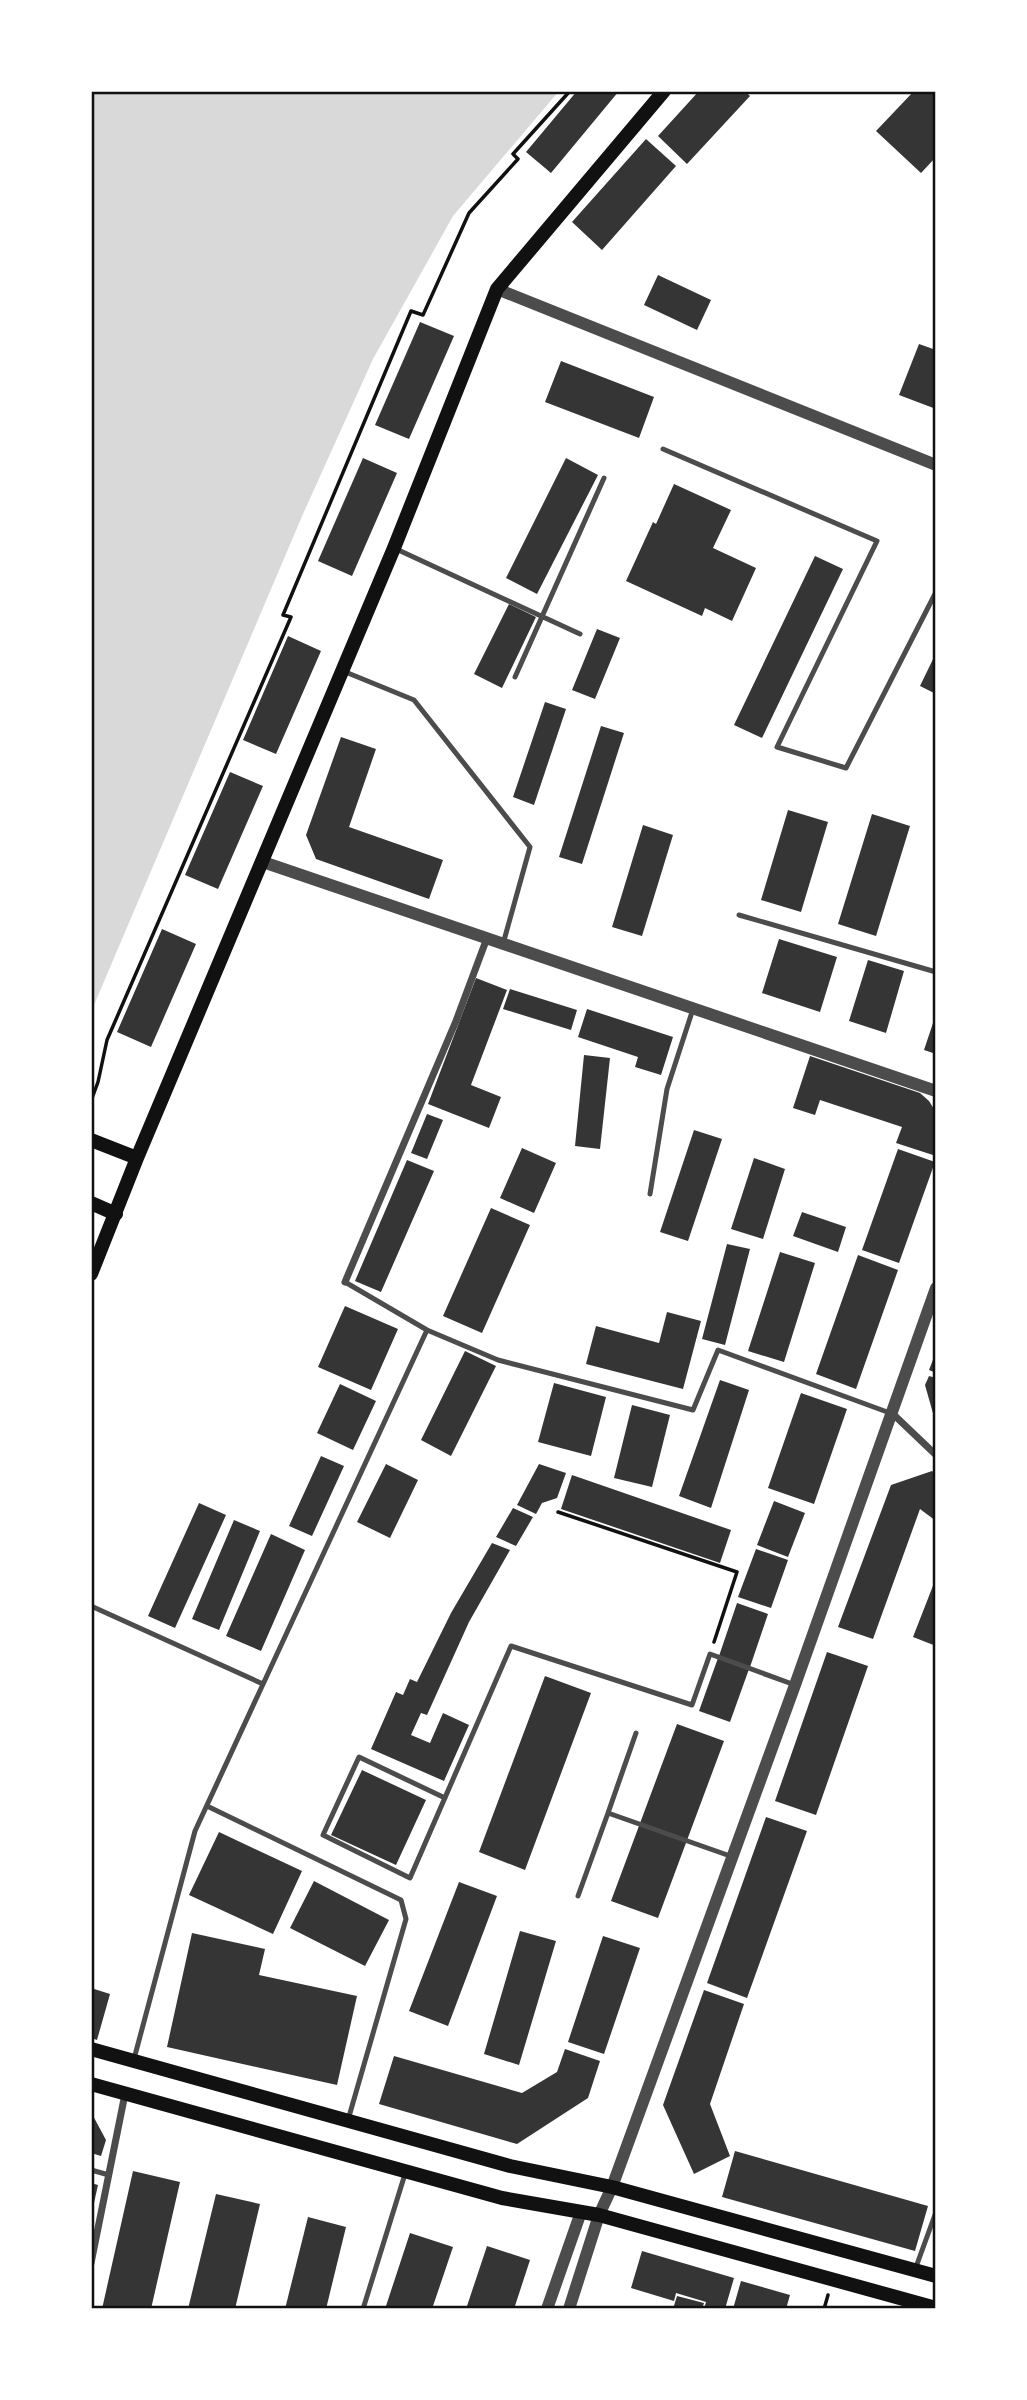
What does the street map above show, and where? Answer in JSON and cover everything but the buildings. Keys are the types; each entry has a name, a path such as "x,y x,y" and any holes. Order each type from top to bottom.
{"main road":[{"path":"91,1274 137,1158 394,548 497,289 664,91"},
{"path":"93,1140 137,1158"},
{"path":"91,1203 116,1214"},
{"path":"91,2049 510,2166 612,2188 936,2276"},
{"path":"91,2084 502,2198 599,2216 936,2308"}],"street":[{"path":"497,289 936,465"},
{"path":"263,862 936,1091"},
{"path":"345,1282 456,1021 487,938"},
{"path":"569,2309 599,2216 612,2188 733,1857 936,1288"},
{"path":"893,1414 936,1455"},
{"path":"91,2263 125,2094"},
{"path":"547,2309 582,2212"}],"lane":[{"path":"663,449 877,541 777,747 846,768 936,592"},
{"path":"515,677 604,478"},
{"path":"394,548 580,634"},
{"path":"343,671 414,700 530,848 503,944"},
{"path":"739,915 936,972"},
{"path":"650,1194 667,1089 693,1009"},
{"path":"345,1282 427,1331 498,1360 692,1410 718,1350 893,1414"},
{"path":"134,2061 195,1831 427,1331"},
{"path":"91,1606 263,1684"},
{"path":"445,1798 359,1757 323,1835 411,1878 511,1646 692,1705 710,1654 795,1685"},
{"path":"578,1896 636,1733"},
{"path":"207,1806 401,1900 406,1919 348,2121"},
{"path":"608,1813 733,1857"},
{"path":"91,2170 109,2175"},
{"path":"363,2309 406,2171"},
{"path":"915,2270 936,2212"}],"path":[{"path":"91,1101 98,1083 107,1040 291,617 284,615 411,311 423,315 469,213 518,159 513,154 570,91"},
{"path":"558,1512 737,1572 710,1654"}],"shaded area":[{"path":"91,91 559,91 453,216 373,359 303,514 91,1012"}]}
